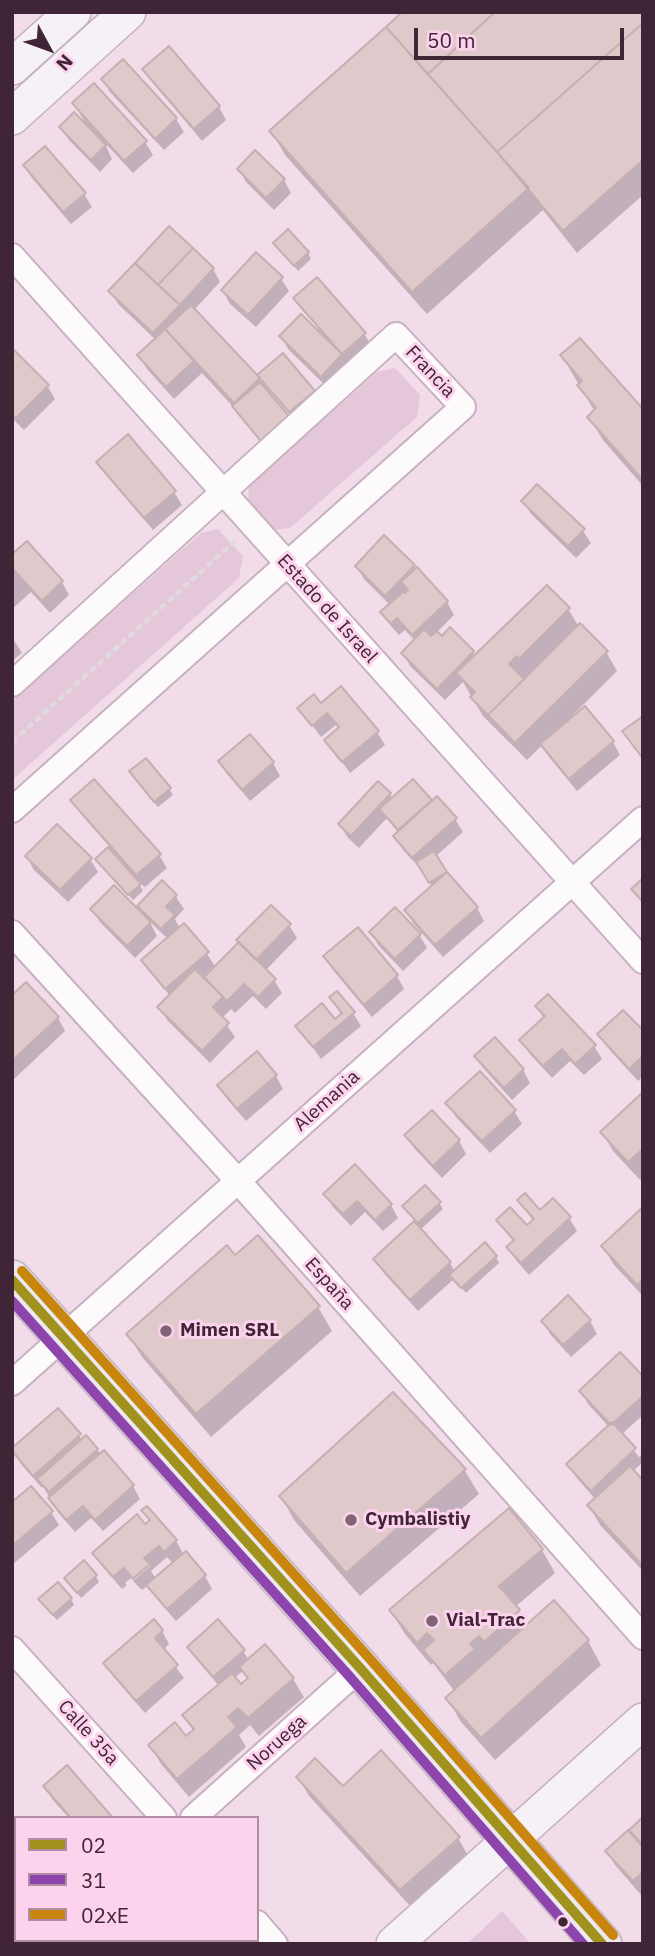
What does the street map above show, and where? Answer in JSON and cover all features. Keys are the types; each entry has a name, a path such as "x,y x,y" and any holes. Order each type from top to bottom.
{"main road":[{"path":"12,67 73,12"},
{"path":"12,117 128,12"},
{"path":"12,1280 360,1668 602,1944"},
{"path":"394,1944 643,1721"}],"street":[{"name":"Estado de Israel","path":"12,256 643,961"},
{"name":"Francia","path":"12,684 396,335 463,407 12,810"},
{"name":"Alemania","path":"12,1383 643,818"},
{"name":"España","path":"12,933 643,1637"},
{"name":"Calle 35a","path":"12,1649 162,1816"},
{"name":"Noruega","path":"195,1816 360,1668"},
{"path":"259,1925 275,1944"}],"path":[{"path":"12,742 253,525"}],"shaded area":[{"path":"395,368 420,395 417,417 290,528 272,530 248,504 249,486 377,372"},
{"path":"218,529 243,556 239,578 12,780 12,701 201,533"},
{"path":"502,1911 531,1944 467,1944"}],"building":[{"path":"402,12 495,12 428,74 386,27"},
{"path":"495,12 643,12 643,23 497,152 428,74"},
{"path":"643,23 643,160 563,231 497,152"},
{"path":"386,27 529,188 412,292 269,131"},
{"path":"169,46 220,106 194,129 142,69"},
{"path":"123,59 177,118 155,139 101,79"},
{"path":"94,83 147,141 124,161 72,103"},
{"path":"74,112 106,145 91,160 59,127"},
{"path":"45,146 86,193 63,212 23,165"},
{"path":"255,150 285,179 266,198 237,169"},
{"path":"169,226 193,248 158,285 135,263"},
{"path":"288,229 309,252 294,266 273,243"},
{"path":"193,248 214,268 180,305 158,285"},
{"path":"256,252 283,277 248,315 221,290"},
{"path":"135,263 180,305 153,333 108,291"},
{"path":"317,277 366,333 342,354 293,298"},
{"path":"191,305 260,378 234,403 165,329"},
{"path":"301,314 342,354 321,377 279,336"},
{"path":"165,329 194,361 166,387 137,355"},
{"path":"580,338 643,409 643,480 587,417 596,408 577,385 582,381 560,355"},
{"path":"12,348 49,385 16,418 12,415"},
{"path":"283,353 315,391 289,412 257,375"},
{"path":"260,382 293,421 264,445 232,406"},
{"path":"128,434 176,491 144,518 96,462"},
{"path":"537,484 585,529 568,546 521,501"},
{"path":"384,535 415,565 385,596 355,566"},
{"path":"27,541 63,581 42,601 12,568 12,554"},
{"path":"417,567 448,601 412,635 397,618 391,624 380,612 408,590 401,582"},
{"path":"547,585 570,608 519,659 517,656 509,664 524,679 488,715 470,697 475,692 456,673"},
{"path":"580,623 608,651 515,743 488,715"},
{"path":"450,627 474,651 437,689 401,653 424,629 431,636 437,631 442,636"},
{"path":"341,686 379,731 342,762 324,740 339,727 327,713 312,726 297,708 314,694 321,703"},
{"path":"585,706 614,741 569,779 540,744"},
{"path":"643,716 643,755 641,756 622,731"},
{"path":"250,734 274,762 242,790 218,761"},
{"path":"146,758 171,788 154,802 129,771"},
{"path":"94,779 161,854 136,875 70,800"},
{"path":"413,779 432,800 398,830 379,809"},
{"path":"378,781 391,793 351,836 338,824"},
{"path":"437,796 457,818 412,858 393,836"},
{"path":"57,824 92,858 60,890 25,856"},
{"path":"108,847 141,884 128,895 95,859"},
{"path":"434,851 447,872 429,883 416,862"},
{"path":"447,872 478,907 435,945 404,910"},
{"path":"643,878 643,902 631,889"},
{"path":"162,880 177,895 166,907 175,915 161,929 137,906"},
{"path":"114,885 151,922 127,946 90,909"},
{"path":"271,905 291,924 256,960 236,940"},
{"path":"395,907 421,934 395,959 369,932"},
{"path":"184,923 209,952 165,989 141,960"},
{"path":"358,927 398,975 364,1005 323,956"},
{"path":"239,942 276,979 258,997 244,984 227,1001 204,977"},
{"path":"195,969 223,997 213,1007 229,1023 202,1051 157,1007"},
{"path":"26,982 59,1017 12,1061 12,995"},
{"path":"337,991 355,1012 313,1047 295,1026 322,1003 335,1019 342,1013 329,997"},
{"path":"548,994 596,1045 575,1064 562,1049 543,1066 519,1040 545,1016 535,1006"},
{"path":"623,1010 643,1030 643,1056 629,1069 597,1034"},
{"path":"495,1037 524,1069 504,1088 474,1056"},
{"path":"257,1051 277,1075 237,1109 217,1085"},
{"path":"480,1071 516,1110 482,1141 445,1103"},
{"path":"643,1092 643,1149 628,1162 600,1132"},
{"path":"432,1110 460,1140 433,1166 404,1135"},
{"path":"355,1164 392,1204 375,1220 357,1201 343,1214 323,1194"},
{"path":"425,1185 441,1202 418,1223 402,1206"},
{"path":"525,1193 540,1210 553,1198 571,1217 521,1263 506,1247 514,1240 496,1220 510,1207 527,1225 534,1219 517,1200"},
{"path":"643,1207 643,1280 637,1285 601,1246"},
{"path":"414,1221 451,1262 410,1300 373,1259"},
{"path":"258,1235 320,1306 196,1414 126,1334 227,1245 235,1255"},
{"path":"485,1242 497,1256 461,1288 449,1275"},
{"path":"568,1295 591,1320 563,1345 541,1321"},
{"path":"620,1352 643,1376 643,1396 611,1425 579,1391"},
{"path":"393,1392 466,1469 346,1573 279,1496"},
{"path":"58,1408 81,1434 33,1476 12,1448"},
{"path":"612,1422 636,1448 591,1491 566,1464"},
{"path":"86,1435 98,1449 49,1492 37,1479"},
{"path":"104,1450 134,1485 95,1520 83,1506 66,1520 48,1498"},
{"path":"630,1466 643,1480 643,1566 587,1505"},
{"path":"31,1486 53,1511 12,1546 12,1502"},
{"path":"147,1506 177,1540 164,1552 159,1546 144,1558 150,1564 133,1579 124,1568 113,1577 92,1553 137,1514 145,1524 150,1520 141,1510"},
{"path":"509,1508 543,1549 499,1586 520,1610 484,1642 479,1636 470,1644 475,1649 445,1675 423,1650 434,1640 427,1633 417,1643 389,1610"},
{"path":"186,1551 206,1575 167,1609 146,1585"},
{"path":"84,1560 97,1575 77,1593 64,1578"},
{"path":"58,1582 72,1598 53,1615 38,1599"},
{"path":"554,1600 589,1640 481,1738 445,1698"},
{"path":"154,1619 163,1630 155,1638 178,1665 136,1701 103,1663"},
{"path":"218,1619 245,1650 213,1677 187,1647"},
{"path":"265,1644 294,1678 248,1718 238,1708 228,1717 237,1727 177,1779 148,1745 175,1722 186,1736 194,1729 182,1715 232,1673 241,1684 248,1678 239,1667"},
{"path":"381,1750 460,1837 400,1890 296,1777 315,1758 343,1786"},
{"path":"67,1765 111,1816 69,1816 43,1786"},
{"path":"643,1817 643,1845 629,1830"},
{"path":"628,1830 643,1847 643,1872 633,1881 605,1851"}],"transit line":[{"name":"02xE","path":"22,1271 613,1935"},
{"name":"02","path":"12,1280 360,1668 602,1944"},
{"name":"31","path":"12,1301 350,1677 583,1944"}],"place":[{"name":"Mimen SRL","path":"166,1331"},
{"name":"Cymbalistiy","path":"351,1520"},
{"name":"Vial-Trac","path":"432,1621"}]}
